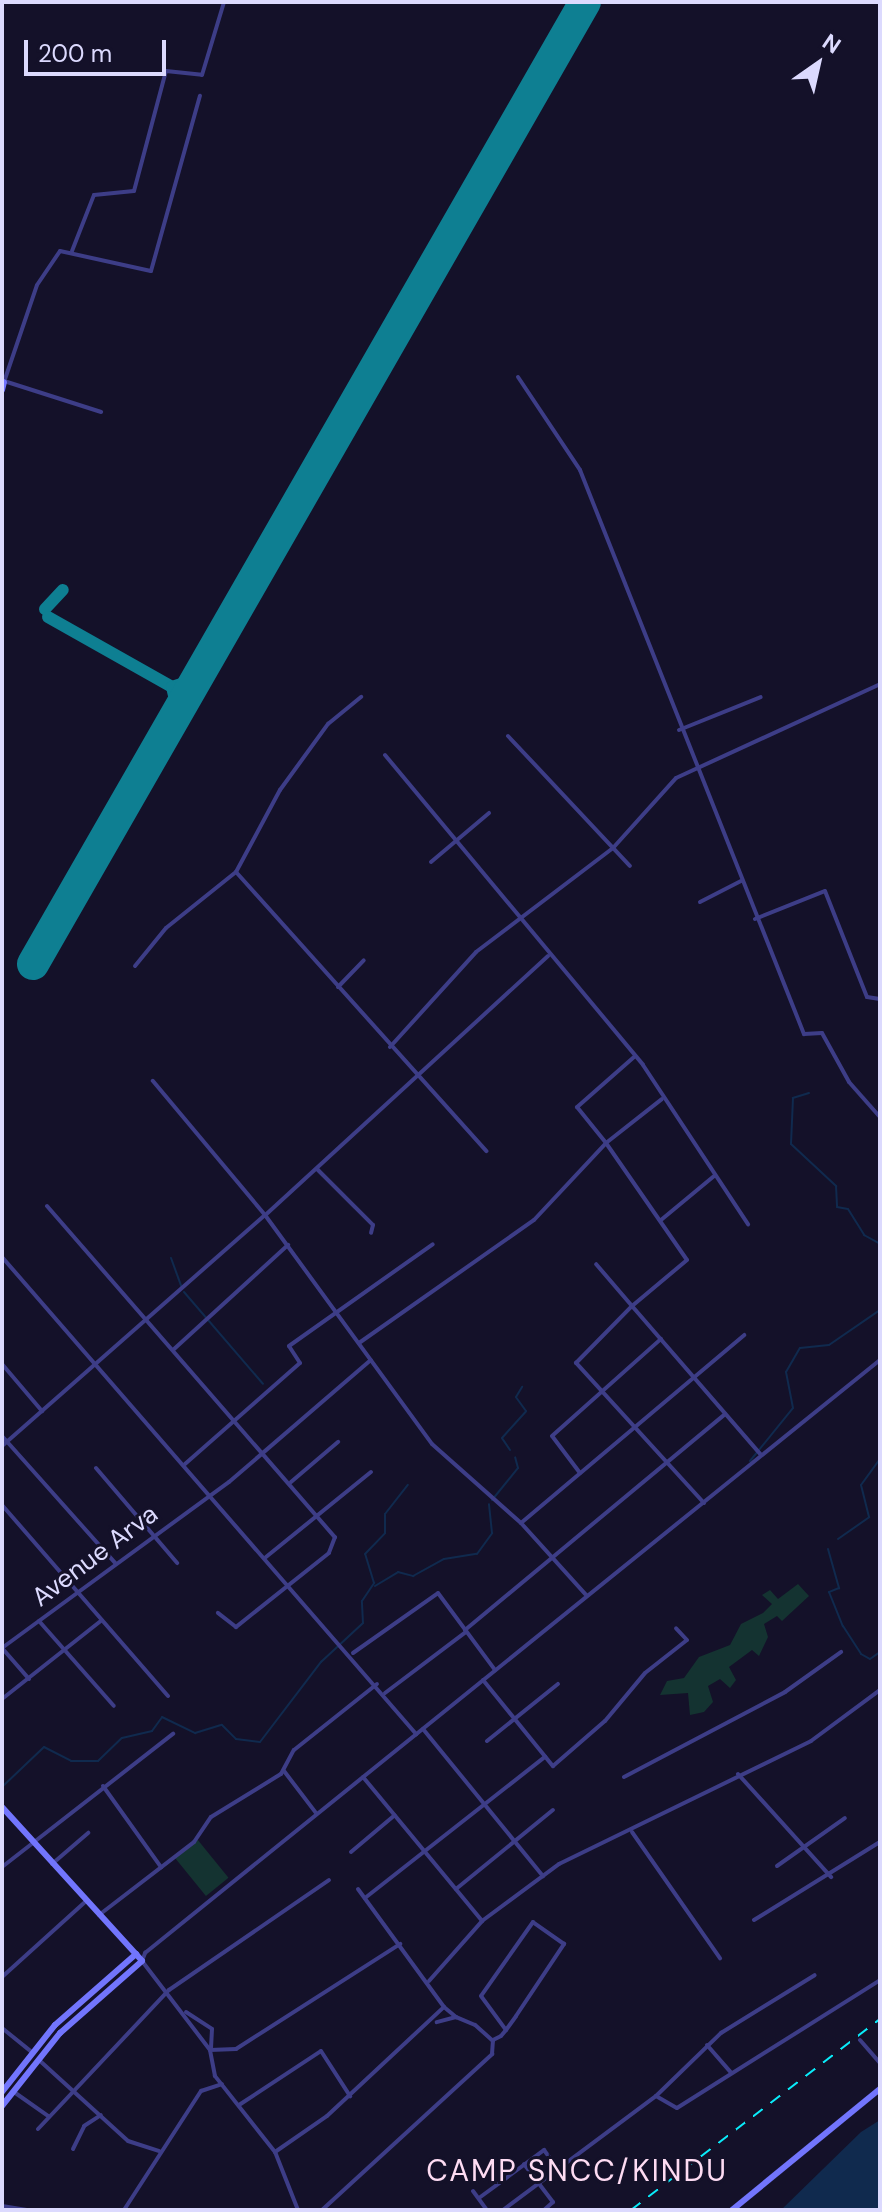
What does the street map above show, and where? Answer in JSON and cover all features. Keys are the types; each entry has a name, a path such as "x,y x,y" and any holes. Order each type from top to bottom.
{"street":[{"path":"71,252 94,195 134,191 166,71 202,75 224,2"},
{"path":"2,390 37,285 56,254 71,252 151,271 200,96"},
{"path":"518,377 572,452 679,730 804,1034 822,1033 849,1082 880,1117"},
{"path":"3,381 101,412"},
{"path":"390,1047 518,917 613,848 674,780 880,684"},
{"path":"135,966 166,928 236,872 280,790 328,724 361,697"},
{"path":"679,730 761,697"},
{"path":"508,736 630,866"},
{"path":"385,755 634,1057 748,1224"},
{"path":"431,862 489,813"},
{"path":"236,872 486,1151"},
{"path":"700,902 741,881"},
{"path":"755,919 825,891 867,997 880,999"},
{"path":"2,1446 149,1321 419,1079 548,956"},
{"path":"338,987 364,960"},
{"path":"634,1057 577,1107 606,1143 687,1260 632,1306 576,1363 638,1424 704,1503"},
{"path":"153,1081 265,1215 432,1444 521,1523 587,1596"},
{"path":"359,1343 534,1220 606,1143 662,1099"},
{"path":"317,1169 373,1225 371,1233"},
{"path":"661,1220 715,1176"},
{"path":"47,1206 173,1350 240,1420 335,1538 329,1553 236,1627 218,1613"},
{"path":"185,1464 240,1420 300,1363 289,1346 433,1244"},
{"path":"173,1350 288,1245"},
{"path":"2,1257 338,1643 353,1653 416,1734"},
{"path":"596,1264 761,1455"},
{"path":"521,1523 744,1335"},
{"path":"580,1473 552,1436 661,1339"},
{"name":"Avenue Arva","path":"2,1648 152,1535 211,1495 266,1452 371,1360"},
{"path":"2,2092 33,2053 141,1956 880,1360"},
{"path":"2,1364 42,1411"},
{"path":"385,1693 466,1630 725,1414"},
{"path":"2,1436 116,1564"},
{"path":"291,1482 338,1442"},
{"path":"96,1468 177,1563"},
{"path":"266,1557 371,1472"},
{"path":"2,1505 168,1696"},
{"path":"353,1653 437,1593 495,1670"},
{"path":"2,1699 102,1620"},
{"path":"39,1621 114,1706"},
{"path":"483,1680 553,1766 605,1721 645,1673 687,1640 676,1628"},
{"path":"2,1648 29,1679"},
{"path":"624,1777 798,1685 841,1652"},
{"path":"98,1915 161,1867 211,1817 284,1771 294,1750 377,1684"},
{"path":"487,1741 558,1684"},
{"path":"429,1981 482,1921 543,1876 738,1774 811,1741 880,1690"},
{"path":"423,1729 543,1876"},
{"path":"2,1867 173,1734"},
{"path":"365,1898 545,1757"},
{"path":"284,1771 317,1814"},
{"path":"738,1774 831,1877"},
{"path":"363,1777 482,1921"},
{"path":"103,1786 161,1867"},
{"path":"2,1807 98,1915 141,1956 186,2012 210,2050 222,2084 275,2152 298,2210"},
{"path":"456,1889 553,1810"},
{"path":"351,1852 395,1815"},
{"path":"777,1866 845,1818"},
{"path":"632,1832 720,1958"},
{"path":"52,1864 88,1833"},
{"path":"754,1920 831,1877 880,1842"},
{"path":"38,2129 71,2087 169,1990 329,1880"},
{"path":"358,1889 429,1981 444,2007 493,2041"},
{"path":"2,1977 86,1901"},
{"path":"322,2210 485,2064 493,2041 506,2030 564,1944 534,1922 481,1998 506,2030"},
{"path":"210,2050 236,2049 400,1944"},
{"path":"2,2106 39,2060 141,1956"},
{"path":"503,2210 656,2096 707,2045 815,1975"},
{"path":"656,2096 677,2108 880,1980"},
{"path":"275,2152 350,2096 434,2023 444,2007"},
{"path":"186,2012 212,2029 210,2050"},
{"path":"434,2023 456,2017"},
{"path":"2,2028 128,2141 159,2151"},
{"path":"860,2040 880,2063"},
{"path":"707,2045 731,2073"},
{"path":"239,2105 321,2051 350,2096"},
{"path":"124,2210 159,2151 201,2091 222,2084"},
{"path":"732,2210 880,2089"},
{"path":"14,2091 48,2116"},
{"path":"73,2149 84,2126 101,2115"},
{"path":"479,2198 544,2150 558,2169"},
{"path":"524,2164 553,2202 544,2210"},
{"path":"473,2191 487,2210"},
{"path":"2,2206 27,2210"}],"green space":[{"path":"798,1584 809,1596 782,1621 777,1616 764,1624 768,1637 759,1656 752,1650 729,1667 736,1680 730,1688 720,1679 708,1686 713,1702 704,1712 690,1715 688,1693 660,1695 667,1681 684,1678 699,1657 730,1645 741,1624 763,1613 772,1604 762,1595 770,1590 778,1599"},
{"path":"197,1839 228,1878 206,1896 174,1857"}],"water":[{"path":"880,2120 880,2210 781,2210 861,2132"}],"waterway":[{"path":"809,1093 793,1098 791,1144 836,1186 837,1207 848,1209 864,1235 880,1244"},
{"path":"171,1258 181,1286"},
{"path":"184,1292 263,1384"},
{"path":"750,1461 793,1408 786,1372 800,1348 829,1345 880,1310"},
{"path":"510,1450 502,1438 526,1411 516,1397 522,1387"},
{"path":"492,1500 518,1468 515,1457"},
{"path":"838,1539 869,1517 861,1485 880,1459"},
{"path":"2,1787 44,1747 71,1761 98,1761 122,1738 152,1731 162,1717 195,1733 222,1725 236,1739 260,1742 321,1662 363,1623 362,1601 374,1583 365,1554 385,1533 385,1514 408,1485"},
{"path":"375,1586 398,1572 413,1576 444,1559 477,1554 492,1533 489,1504"},
{"path":"828,1549 839,1588 829,1592 843,1626 861,1654 870,1659 880,1652"}],"taxiway":[{"path":"45,609 63,590"},
{"path":"48,617 172,687 196,679"},
{"path":"172,687 178,712"}],"runway":[{"path":"33,964 585,2"}],"railway":[{"path":"631,2210 880,2019"}],"district":[{"name":"CAMP SNCC/KINDU","path":"577,2171"}]}
